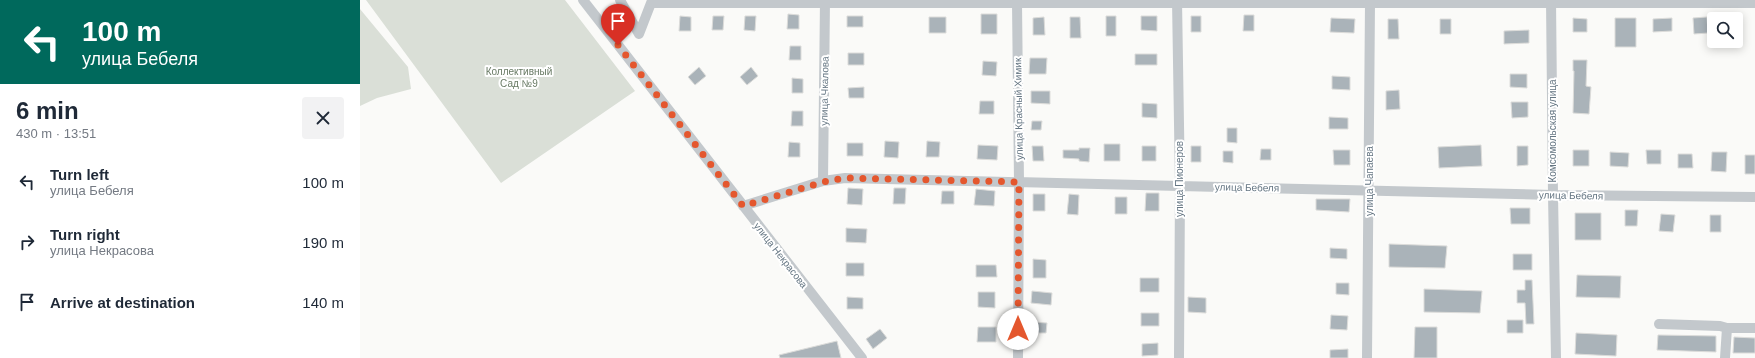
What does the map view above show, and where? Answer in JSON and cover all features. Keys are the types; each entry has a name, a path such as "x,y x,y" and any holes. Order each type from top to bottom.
{"street":[{"name":"улица Некрасова","path":"583,0 860,358"},
{"path":"620,0 639,34 651,3 1755,3"},
{"name":"улица Чкалова","path":"823,182 825,2"},
{"name":"улица Пионеров","path":"1177,2 1180,186 1179,358"},
{"name":"Комсомольская улица","path":"1551,2 1556,358"},
{"name":"улица Красный Химик","path":"1017,3 1019,182 1018,358"},
{"name":"улица Чапаева","path":"1367,358 1370,3"},
{"name":"улица Бебеля","path":"743,206 823,182 845,178 1553,195 1755,197"},
{"path":"1659,324 1755,328"},
{"path":"1725,358 1727,328"}],"green space":[{"name":"Коллективный Сад №9","path":"366,0 565,0 635,91 501,183"},
{"path":"360,9 408,67 411,89 377,98 360,106"}],"building":[{"path":"788,14 799,15 799,29 787,29"},
{"path":"981,14 997,14 997,34 981,34"},
{"path":"1244,15 1254,15 1254,31 1243,31"},
{"path":"680,16 691,17 691,31 679,31"},
{"path":"713,16 724,16 723,30 712,30"},
{"path":"745,16 756,16 755,31 744,30"},
{"path":"847,16 863,16 863,27 847,27"},
{"path":"1106,16 1116,16 1116,36 1106,36"},
{"path":"1141,16 1157,16 1157,31 1141,30"},
{"path":"1191,16 1201,16 1201,32 1191,32"},
{"path":"929,17 946,17 946,33 929,33"},
{"path":"1044,17 1045,35 1033,35 1033,18"},
{"path":"1070,17 1080,17 1081,38 1070,38"},
{"path":"1707,17 1707,33 1694,34 1693,18"},
{"path":"1331,18 1355,19 1354,33 1330,32"},
{"path":"1573,18 1587,19 1587,32 1573,32"},
{"path":"1615,18 1636,18 1636,47 1615,47"},
{"path":"1672,18 1672,31 1653,32 1653,19"},
{"path":"1388,19 1398,19 1399,39 1388,39"},
{"path":"1440,19 1451,19 1451,34 1440,34"},
{"path":"1529,30 1529,43 1504,44 1504,31"},
{"path":"790,46 801,46 801,60 789,60"},
{"path":"848,53 864,53 864,65 848,65"},
{"path":"1135,54 1157,54 1157,65 1135,65"},
{"path":"1030,58 1047,58 1046,74 1029,74"},
{"path":"1573,60 1587,60 1586,86 1591,87 1589,114 1573,113"},
{"path":"983,61 997,62 996,76 982,75"},
{"path":"699,67 706,76 695,85 688,77"},
{"path":"751,67 758,76 747,85 740,77"},
{"path":"1510,74 1527,74 1527,88 1510,87"},
{"path":"1332,76 1350,77 1350,90 1332,89"},
{"path":"792,78 803,79 803,93 792,93"},
{"path":"864,87 864,98 849,98 848,88"},
{"path":"1399,90 1400,109 1386,110 1386,91"},
{"path":"1031,91 1050,91 1050,104 1031,103"},
{"path":"980,101 994,101 994,114 979,114"},
{"path":"1511,102 1528,102 1528,117 1512,118"},
{"path":"1142,103 1157,104 1157,118 1142,117"},
{"path":"792,111 803,111 803,126 791,126"},
{"path":"1329,117 1348,118 1348,129 1329,129"},
{"path":"1032,121 1042,121 1041,130 1031,130"},
{"path":"1227,128 1237,128 1237,143 1227,142"},
{"path":"885,141 899,142 898,158 884,157"},
{"path":"927,141 940,142 939,157 926,157"},
{"path":"789,142 800,143 800,157 788,157"},
{"path":"847,143 863,143 863,156 847,156"},
{"path":"1104,144 1120,144 1120,161 1104,161"},
{"path":"978,145 998,146 997,160 977,159"},
{"path":"1481,145 1482,166 1439,168 1438,147"},
{"path":"1032,146 1043,146 1044,161 1033,161"},
{"path":"1142,146 1156,146 1156,161 1142,161"},
{"path":"1191,146 1201,146 1201,162 1191,162"},
{"path":"1517,146 1528,146 1528,165 1517,166"},
{"path":"1079,148 1090,148 1089,162 1079,161 1079,159 1063,158 1063,150 1079,150"},
{"path":"1261,149 1271,149 1271,160 1260,160"},
{"path":"1333,150 1350,150 1350,165 1334,165"},
{"path":"1573,150 1589,150 1589,166 1573,166"},
{"path":"1646,150 1661,150 1661,164 1647,164"},
{"path":"1223,151 1233,151 1233,163 1223,162"},
{"path":"1610,152 1629,153 1628,167 1610,166"},
{"path":"1712,152 1727,152 1726,172 1711,171"},
{"path":"1678,154 1692,154 1693,168 1678,168"},
{"path":"1745,155 1755,155 1755,174 1745,174"},
{"path":"848,188 863,189 862,205 847,204"},
{"path":"894,188 906,188 905,204 893,204"},
{"path":"976,189 995,191 994,206 974,205"},
{"path":"942,191 954,191 954,204 941,204"},
{"path":"1146,193 1159,193 1159,211 1145,211"},
{"path":"1033,194 1045,194 1045,211 1033,211"},
{"path":"1069,194 1079,195 1078,215 1067,214"},
{"path":"1115,197 1127,197 1127,214 1115,214"},
{"path":"1316,199 1350,199 1349,212 1316,210"},
{"path":"1510,208 1530,208 1530,224 1511,224"},
{"path":"1625,210 1638,210 1637,226 1625,226"},
{"path":"1575,213 1601,213 1601,240 1575,240"},
{"path":"1661,214 1675,215 1673,232 1659,231"},
{"path":"1710,215 1721,215 1721,232 1710,232"},
{"path":"846,228 867,229 866,243 846,242"},
{"path":"1389,244 1447,246 1445,268 1389,267"},
{"path":"1330,248 1347,249 1347,259 1330,258"},
{"path":"1513,254 1532,254 1532,270 1513,270"},
{"path":"1033,259 1046,260 1046,278 1033,278"},
{"path":"846,263 864,263 864,276 846,276"},
{"path":"976,265 996,265 997,277 976,277"},
{"path":"1577,275 1621,276 1620,298 1576,297"},
{"path":"1140,278 1159,278 1159,292 1140,292"},
{"path":"1525,280 1532,280 1534,324 1526,324 1525,303 1517,303 1517,290 1525,290"},
{"path":"1336,283 1349,283 1349,295 1336,294"},
{"path":"1424,289 1482,291 1480,313 1424,312"},
{"path":"1032,291 1052,293 1051,305 1031,303"},
{"path":"978,292 995,292 995,308 978,307"},
{"path":"847,297 863,298 863,309 847,309"},
{"path":"1188,297 1206,298 1206,313 1188,312"},
{"path":"1141,313 1159,313 1159,326 1141,326"},
{"path":"1331,315 1348,316 1347,330 1330,329"},
{"path":"1507,320 1523,320 1523,333 1507,333"},
{"path":"1033,322 1047,323 1046,333 1032,333"},
{"path":"978,327 996,327 996,342 977,342"},
{"path":"1415,327 1437,327 1437,358 1414,358"},
{"path":"880,329 887,338 873,349 866,339"},
{"path":"1576,333 1617,335 1616,356 1575,354"},
{"path":"1658,335 1716,336 1716,352 1657,350"},
{"path":"1734,337 1755,338 1755,353 1733,353"},
{"path":"837,341 841,358 780,358 779,355"},
{"path":"1158,343 1158,355 1142,356 1142,344"},
{"path":"1348,349 1348,358 1330,358 1330,350"}],"route":[{"path":"618,45 743,206 823,182 845,178 1019,182 1018,329"}]}
